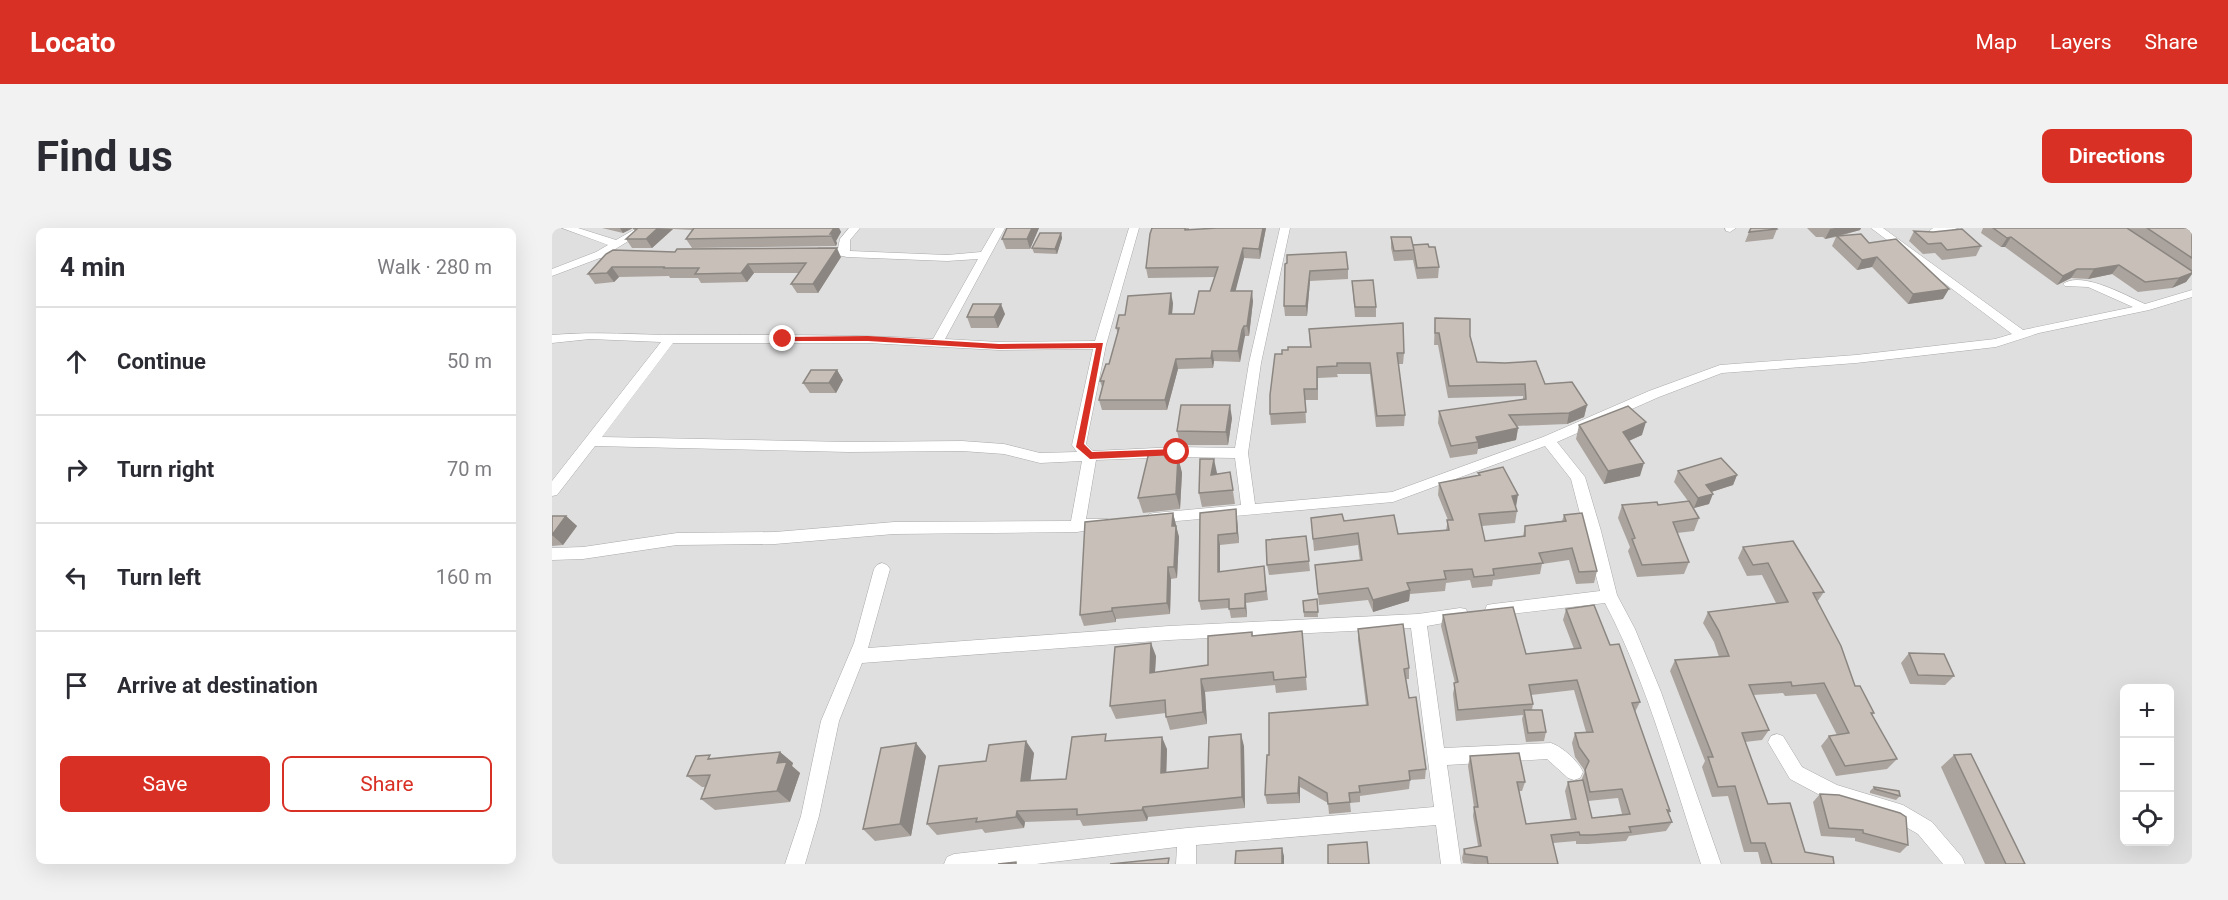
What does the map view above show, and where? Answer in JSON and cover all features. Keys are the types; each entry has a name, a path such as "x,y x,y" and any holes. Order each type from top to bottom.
{"street":[{"path":"567,228 616,244"},
{"path":"552,273 598,255 645,228"},
{"path":"843,251 845,239 855,228"},
{"path":"937,344 999,228"},
{"path":"1090,456 1079,445 1100,345 1134,228"},
{"path":"1249,511 1241,453 1256,363 1285,228"},
{"path":"1876,228 2022,335"},
{"path":"1927,237 1934,231 1953,228"},
{"path":"810,251 923,257 983,255"},
{"path":"598,255 632,254"},
{"path":"2069,284 2090,284 2145,308"},
{"path":"1140,519 1393,497 1548,440 1654,394 1720,369 1856,360 1996,343 2022,335 2145,308 2192,293"},
{"path":"912,342 947,324"},
{"path":"552,339 590,335 670,339 868,339 999,346 1100,345"},
{"path":"552,491 670,339"},
{"path":"1548,440 1578,477 1594,531 1609,596 1627,629 1652,692 1711,864"},
{"path":"593,441 849,447 962,446 1004,449 1040,458 1177,452 1241,453"},
{"path":"1077,526 1090,456"},
{"path":"552,554 583,553 677,539 775,538 894,528 1077,526 1119,521"},
{"path":"795,864 810,816 830,721 857,656 882,569"},
{"path":"857,656 1169,633 1418,621 1609,596"},
{"path":"1418,621 1451,864"},
{"path":"1777,742 1796,773 1833,793 1896,811 1925,828 1955,864"},
{"path":"1437,757 1551,751 1574,772"},
{"path":"954,864 1187,837 1446,815"},
{"path":"1186,864 1187,837"}],"shaded area":[{"path":"552,228 2192,228 2192,864 552,864"}],"building":[{"path":"633,228 658,228 646,239 626,239 637,229"},
{"path":"694,228 834,228 830,234 832,236 686,239"},
{"path":"1007,228 1032,228 1027,239 1002,239"},
{"path":"1152,228 1185,228 1185,230 1263,228 1259,249 1243,248 1231,291 1252,291 1247,326 1244,326 1242,330 1238,351 1212,351 1211,358 1176,359 1165,400 1099,400 1104,381 1100,381 1106,364 1109,364 1119,328 1116,328 1119,315 1125,315 1128,296 1171,293 1169,314 1194,314 1199,291 1210,291 1218,267 1146,268"},
{"path":"1751,228 1776,228 1777,229 1749,232"},
{"path":"1993,228 2127,228 2192,273 2179,278 2145,282 2119,265 2077,269 2063,276 2011,237 2007,238"},
{"path":"2147,228 2192,228 2192,258"},
{"path":"1962,229 1981,246 1947,250 1941,243 1928,244 1914,231 1933,232"},
{"path":"1040,233 1061,233 1055,249 1032,248"},
{"path":"1861,234 1869,243 1896,239 1949,289 1913,294 1877,257 1862,260 1837,236"},
{"path":"1391,237 1411,237 1414,250 1394,251"},
{"path":"1428,244 1429,247 1435,247 1439,267 1417,268 1413,245"},
{"path":"837,248 813,284 791,284 806,263 748,264 741,273 695,274 699,268 612,267 607,273 588,274 606,254 613,250 675,252 677,249"},
{"path":"1346,252 1348,269 1310,271 1306,306 1284,306 1287,255"},
{"path":"1373,280 1376,307 1355,307 1352,281"},
{"path":"973,304 1001,304 994,317 967,317"},
{"path":"1435,318 1470,319 1470,336 1477,362 1536,361 1545,384 1572,382 1587,405 1569,413 1509,415 1518,428 1476,437 1478,442 1451,446 1439,411 1526,399 1525,384 1449,386 1439,333 1435,333"},
{"path":"1403,323 1404,353 1397,353 1405,415 1377,416 1370,363 1337,363 1337,366 1317,367 1317,389 1304,389 1306,412 1270,414 1275,354 1282,354 1282,350 1288,350 1288,347 1311,347 1309,329"},
{"path":"811,370 837,370 829,383 803,383"},
{"path":"1181,405 1230,405 1226,432 1177,431"},
{"path":"1628,406 1646,422 1623,432 1644,463 1608,471 1579,425"},
{"path":"1149,452 1174,453 1173,457 1178,457 1176,494 1138,498"},
{"path":"1721,458 1737,475 1706,485 1713,494 1698,498 1678,471"},
{"path":"1200,459 1214,459 1211,475 1230,472 1233,490 1199,493"},
{"path":"1503,467 1518,495 1512,496 1517,511 1479,514 1485,541 1525,536 1525,526 1566,521 1564,515 1582,513 1597,571 1579,572 1572,548 1539,553 1543,563 1493,569 1494,575 1474,577 1472,569 1444,571 1446,579 1407,583 1410,590 1373,600 1368,588 1318,594 1315,565 1362,560 1358,533 1313,539 1311,518 1342,514 1344,521 1394,515 1398,534 1449,530 1447,520 1453,520 1439,483 1480,475 1478,473"},
{"path":"1689,501 1699,518 1673,522 1689,562 1642,565 1632,539 1635,538 1622,505 1657,502 1658,505"},
{"path":"1236,509 1237,533 1218,535 1218,572 1264,566 1266,591 1245,594 1245,608 1229,609 1229,599 1199,601 1200,513"},
{"path":"1173,513 1172,526 1176,526 1174,567 1168,567 1167,603 1112,608 1112,611 1080,615 1085,522"},
{"path":"552,516 566,516 552,535"},
{"path":"1306,536 1309,561 1267,565 1266,540"},
{"path":"1793,541 1824,592 1813,593 1841,646 1855,686 1860,686 1874,713 1871,713 1897,759 1845,766 1829,736 1849,733 1824,683 1792,686 1791,682 1749,685 1769,730 1742,733 1768,804 1790,803 1805,852 1833,857 1834,864 1772,864 1765,843 1751,843 1735,786 1718,787 1708,757 1713,757 1675,660 1729,656 1708,612 1788,602 1768,563 1753,565 1743,547"},
{"path":"1317,599 1318,612 1304,612 1303,601"},
{"path":"1594,605 1610,645 1619,644 1640,702 1632,703 1672,822 1629,827 1631,832 1580,835 1579,832 1551,835 1558,864 1488,864 1487,857 1465,854 1464,849 1481,846 1474,807 1478,807 1470,756 1519,753 1525,782 1517,782 1526,824 1576,819 1568,782 1583,780 1592,818 1630,814 1622,789 1590,792 1585,770 1589,761 1579,747 1575,733 1593,732 1577,680 1529,685 1533,704 1458,710 1454,683 1458,682 1443,615 1513,607 1526,654 1581,648 1566,609"},
{"path":"1403,624 1409,668 1404,669 1409,698 1416,697 1426,769 1409,771 1410,780 1359,786 1360,792 1349,793 1350,802 1328,804 1327,793 1299,777 1298,793 1265,795 1267,755 1269,755 1269,713 1368,705 1358,629"},
{"path":"1302,631 1306,677 1274,680 1273,672 1201,679 1203,712 1166,717 1165,700 1110,706 1115,647 1151,643 1150,673 1208,665 1208,636 1252,632 1252,636"},
{"path":"1909,653 1944,654 1954,676 1918,675"},
{"path":"1524,710 1542,710 1546,732 1528,733"},
{"path":"1106,734 1105,741 1162,737 1161,773 1208,768 1209,737 1241,734 1242,797 1143,807 1142,810 1077,815 1077,809 1017,811 1016,817 976,822 977,818 927,824 939,766 986,761 989,745 1026,741 1021,781 1066,779 1072,737"},
{"path":"916,743 900,824 863,829 881,748"},
{"path":"780,752 777,763 787,762 777,791 701,799 710,775 687,776 696,756 710,755 708,759"},
{"path":"1971,754 2025,864 2006,864 1954,755"},
{"path":"1874,787 1899,791 1900,796 1875,789"},
{"path":"1820,794 1839,795 1900,813 1906,817 1908,845 1863,833 1863,830 1829,828"},
{"path":"1367,842 1369,864 1328,864 1328,845"},
{"path":"1282,848 1282,864 1235,864 1236,851"},
{"path":"1169,858 1168,864 1110,864"}],"route":[{"path":"783,339 868,339 999,346 1100,345 1079,445 1090,456 1177,452"}]}
